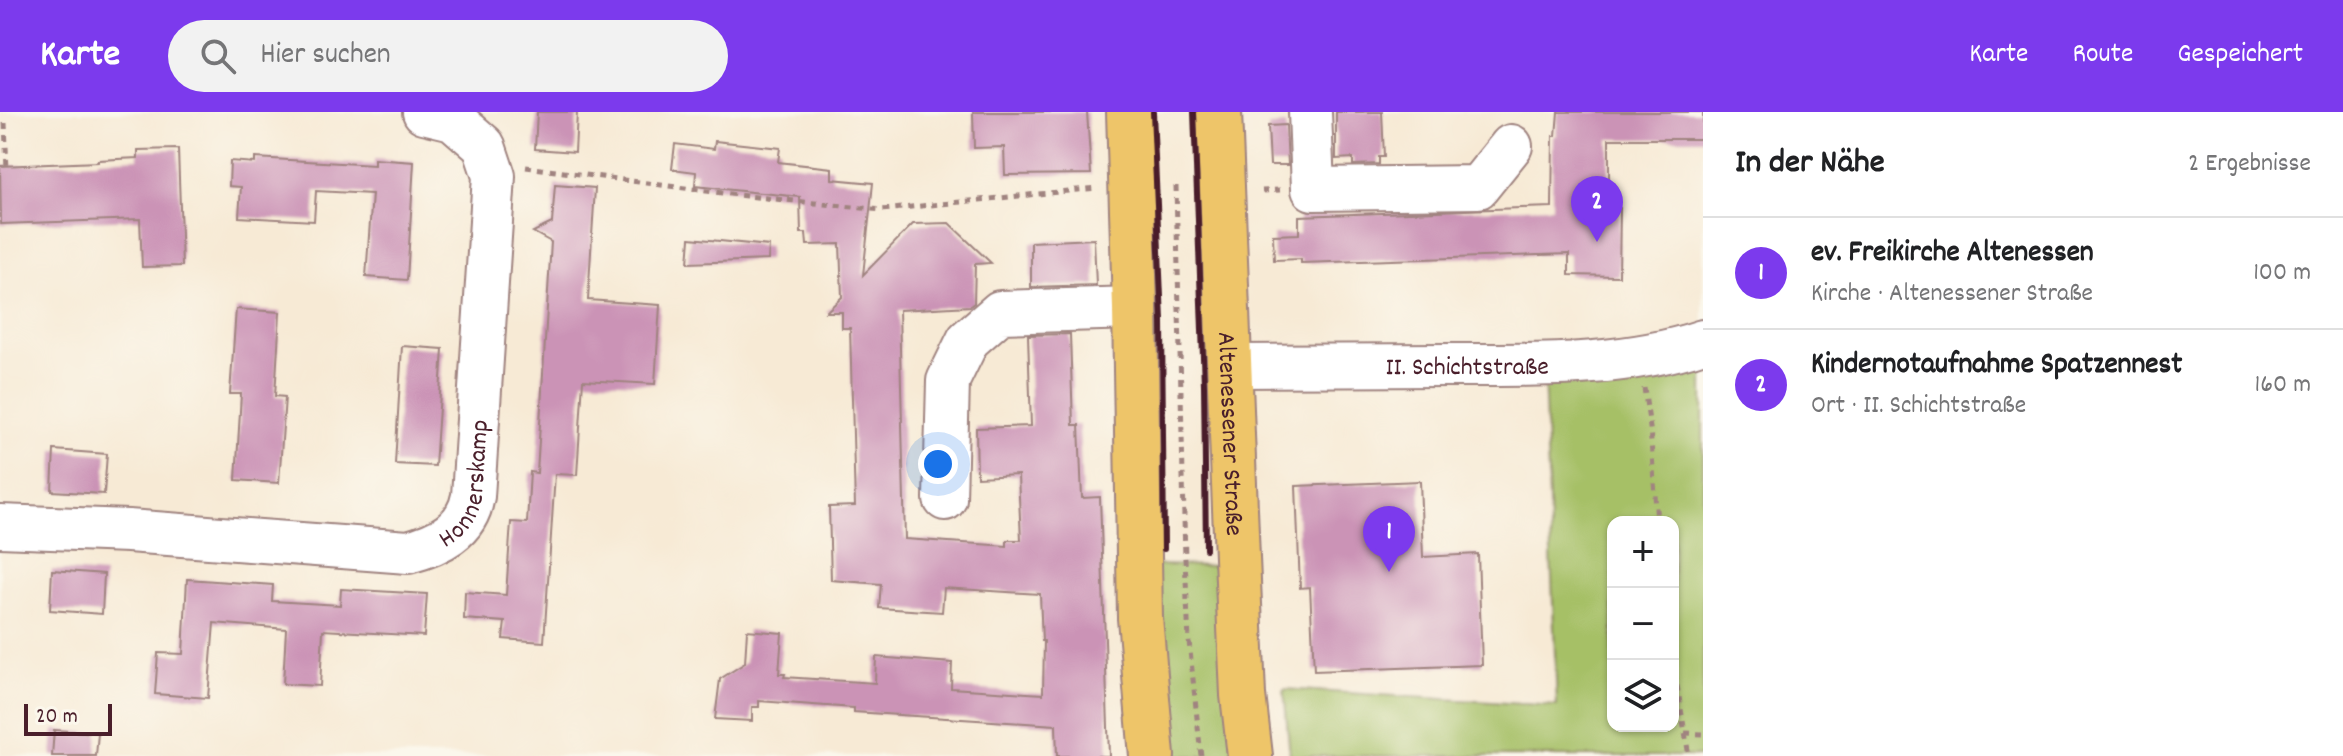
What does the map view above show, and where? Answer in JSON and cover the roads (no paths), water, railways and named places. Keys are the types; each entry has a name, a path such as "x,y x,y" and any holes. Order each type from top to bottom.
{"main road":[{"path":"1129,112 1140,618 1152,756"},
{"name":"Altenessener Straße","path":"1219,112 1243,695 1250,756"}],"street":[{"name":"Honnerskamp","path":"0,526 128,531 408,552 437,544 455,530 466,516 473,496 494,176 484,146 453,119 424,112"},
{"path":"1310,112 1313,189 1478,187 1511,146"},
{"path":"945,499 948,381 968,340 1000,312 1135,308"},
{"name":"II. Schichtstraße","path":"1229,366 1546,365 1640,355 1703,341"}],"railway":[{"path":"1153,112 1162,320 1164,549"},
{"path":"1194,112 1204,385 1206,549"}],"place":[{"name":"Kindernotaufnahme Spatzennest","path":"1597,242"},
{"name":"ev. Freikirche Altenessen","path":"1389,572"}]}
